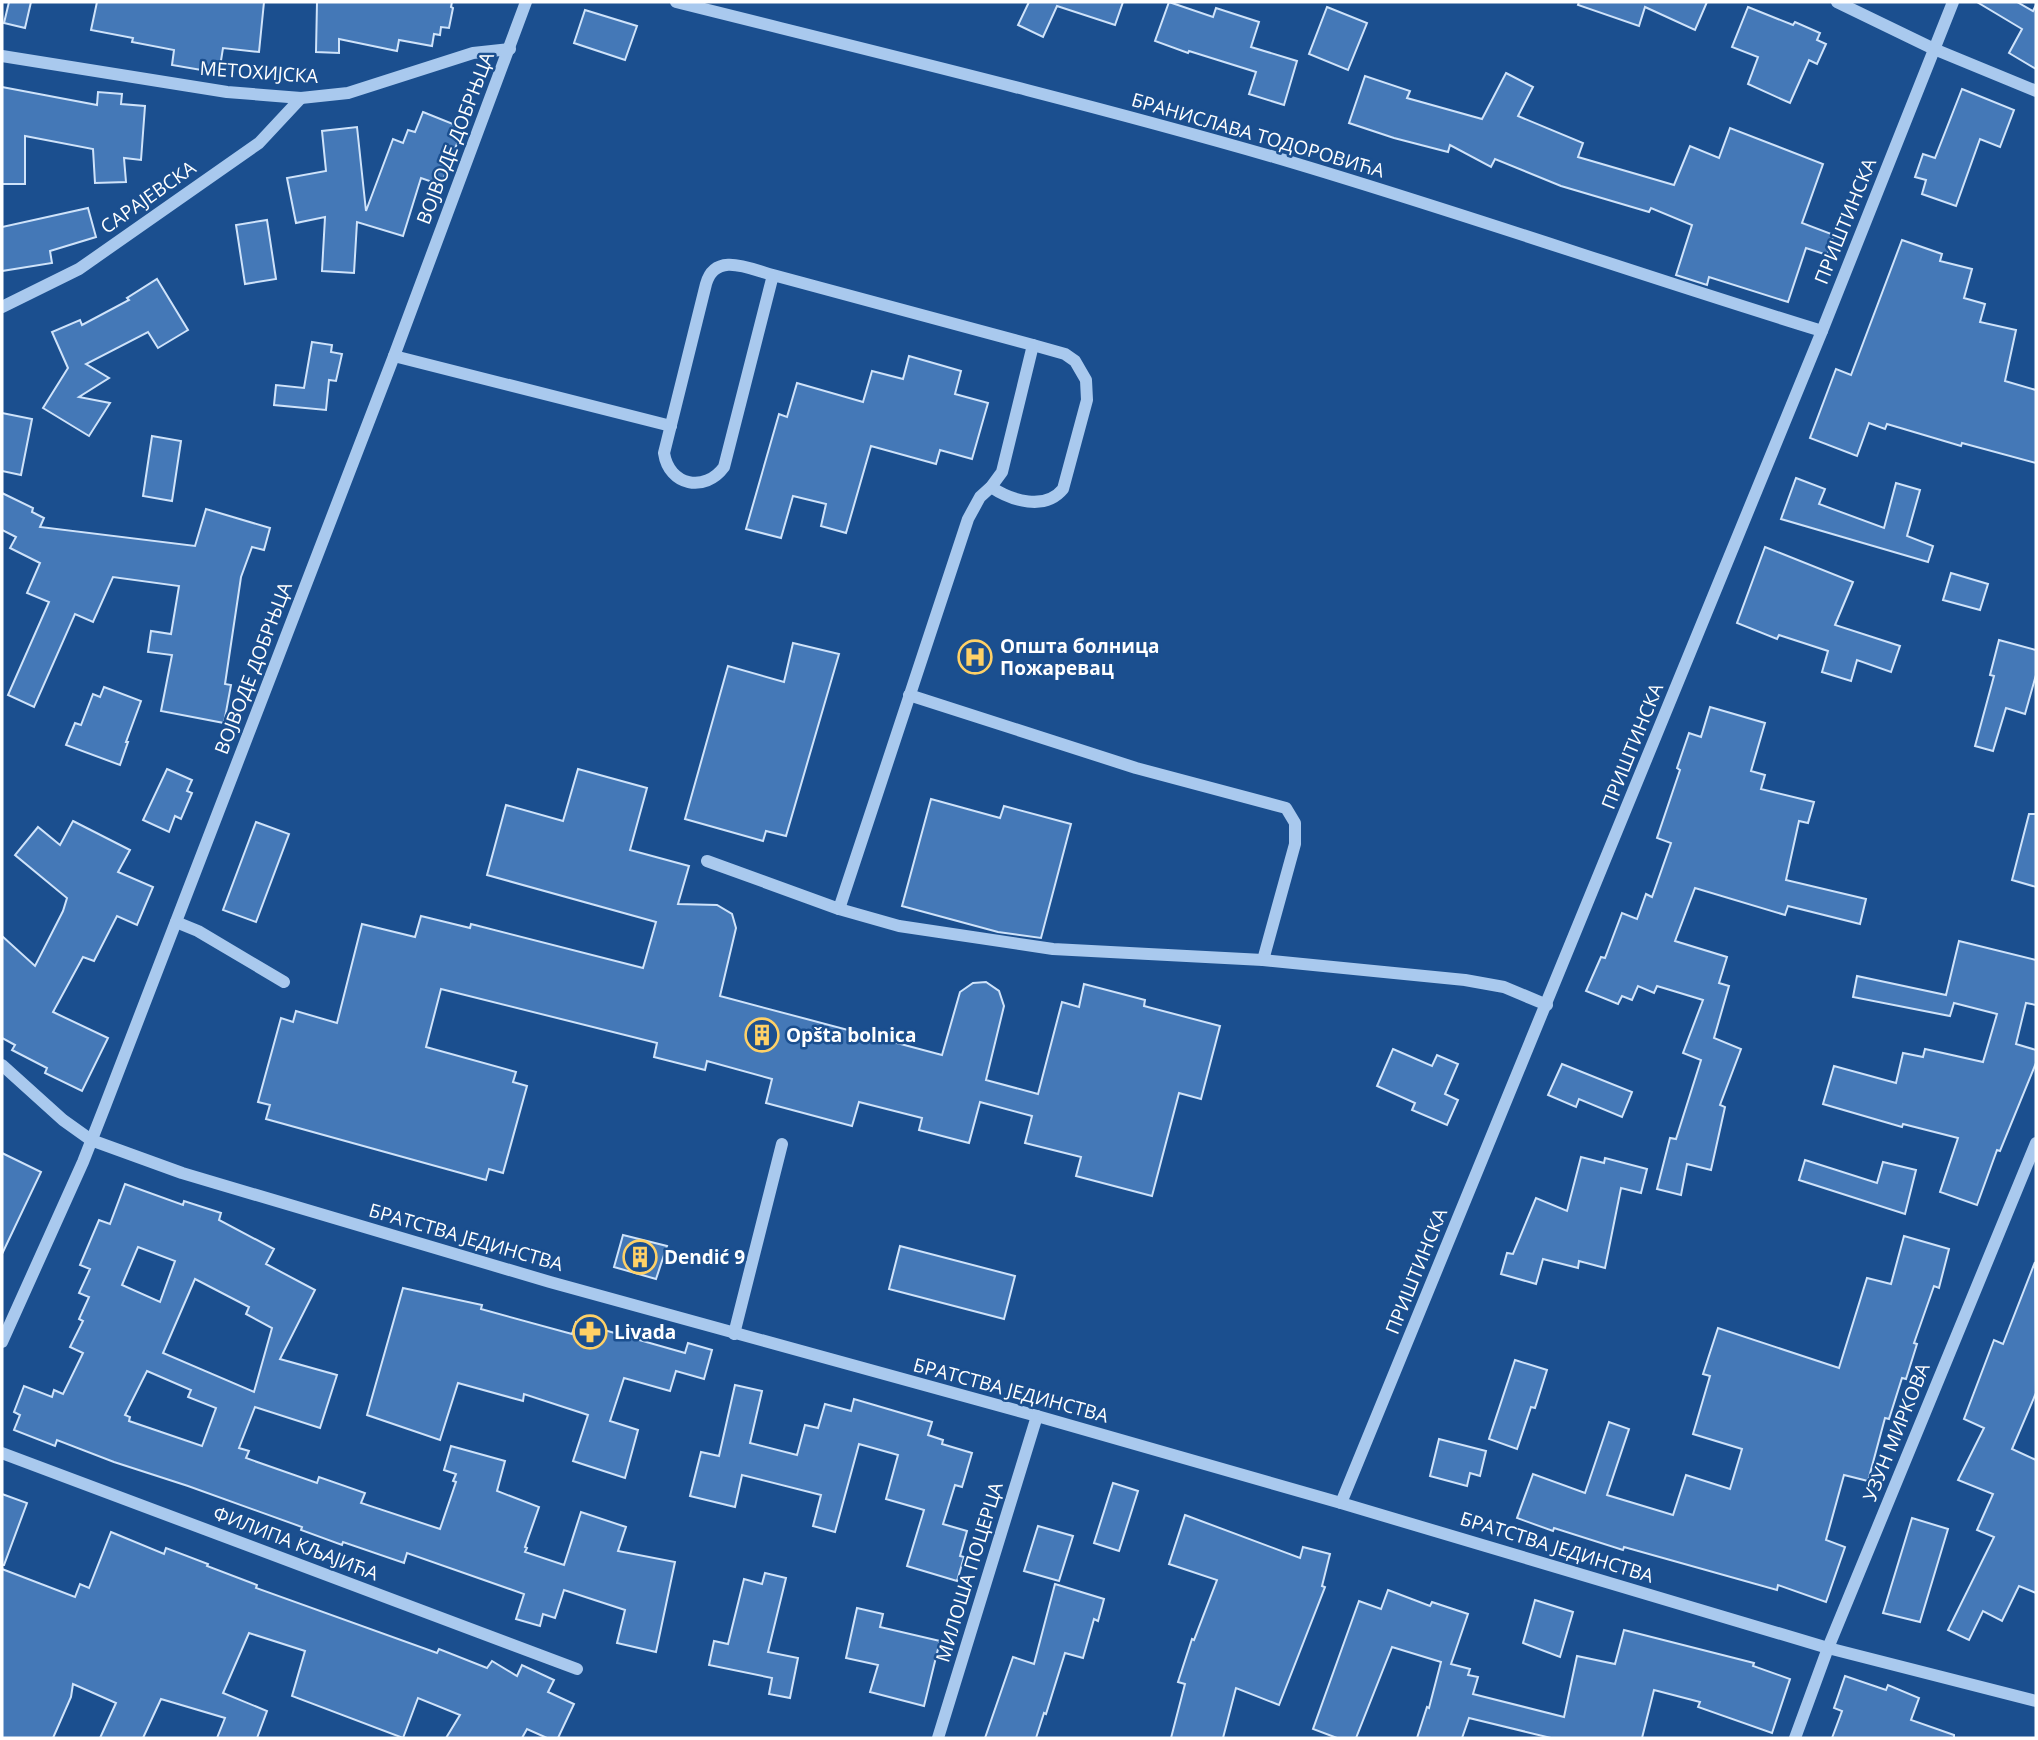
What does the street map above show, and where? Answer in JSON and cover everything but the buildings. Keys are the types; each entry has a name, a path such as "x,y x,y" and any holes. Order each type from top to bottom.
{"street":[{"name":"ВОЈВОДЕ ДОБРЊЦА","path":"2,1342 91,1140 394,356 526,2"},
{"name":"БРАНИСЛАВА ТОДОРОВИЋА","path":"676,2 1130,117 1262,154 1539,239 1713,298 1822,331"},
{"path":"1837,2 1934,49 2036,91"},
{"name":"ПРИШТИНСКА","path":"1341,1503 1822,331 1952,2"},
{"name":"МЕТОХИЈСКА","path":"2,56 227,92 301,98 348,93 473,53 510,49"},
{"name":"САРАЈЕВСКА","path":"2,307 79,269 102,254 259,143 301,98"},
{"path":"773,275 724,467 718,475 701,484 675,477 665,462 664,453 706,284 711,272 722,264 729,264 773,275 1033,345 1065,354 1075,361 1086,380 1087,400 1063,489 1052,499 1035,503 991,487"},
{"path":"839,909 968,519 980,497 1002,472 1033,345"},
{"path":"394,356 671,426"},
{"path":"908,695 1136,768 1286,808 1295,823 1295,844 1263,960"},
{"path":"708,861 839,909 899,926 1053,949 1263,960 1465,980 1504,988 1547,1004"},
{"path":"176,922 198,931 284,982"},
{"name":"БРАТСТВА ЈЕДИНСТВА","path":"2,1065 63,1120 91,1140 182,1172 734,1334 1037,1416 1341,1503 1828,1648 2036,1700"},
{"path":"734,1334 782,1143"},
{"name":"УЗУН МИРКОВА","path":"1795,1738 1828,1648 2036,1143"},
{"name":"МИЛОША ПОЦЕРЦА","path":"938,1738 1037,1416"},
{"name":"ФИЛИПА КЉАЈИЋА","path":"2,1453 577,1669"}],"place":[{"name":"Општа болница Пожаревац","path":"975,657"},
{"name":"Opšta bolnica","path":"762,1035"},
{"name":"Dendić 9","path":"640,1257"},
{"name":"Livada","path":"590,1332"}]}
